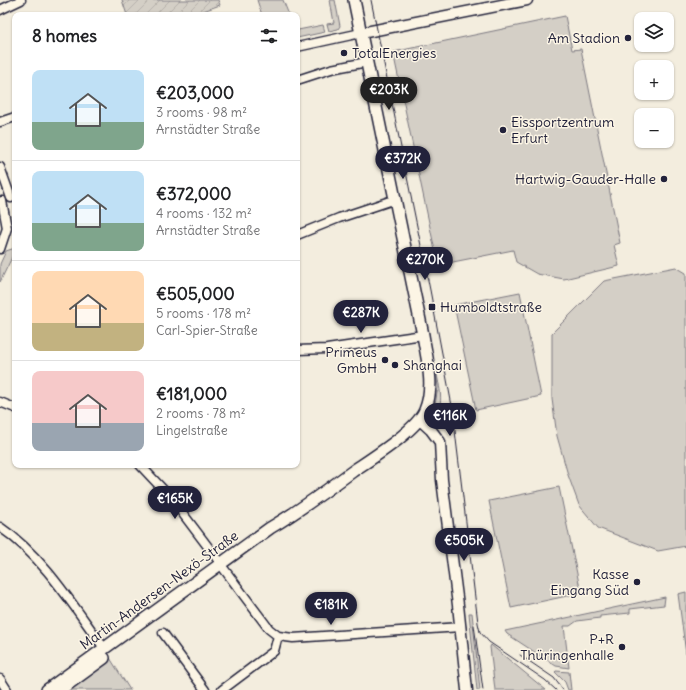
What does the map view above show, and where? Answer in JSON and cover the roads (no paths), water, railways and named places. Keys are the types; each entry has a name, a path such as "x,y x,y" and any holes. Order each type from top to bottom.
{"main road":[{"path":"354,0 424,335 430,396 420,420"},
{"name":"Martin-Andersen-Nexö-Straße","path":"47,690 104,648 272,534 291,516 380,452 420,420"},
{"name":"Martin-Andersen-Nexö-Straße","path":"60,690 223,567"}],"street":[{"path":"0,10 21,0"},
{"path":"300,46 524,0"},
{"path":"300,79 331,69 367,62"},
{"path":"0,122 12,118"},
{"path":"0,167 12,196"},
{"path":"0,249 7,228 1,202 12,198"},
{"path":"300,234 339,218 396,199"},
{"path":"300,350 327,349 424,335"},
{"path":"0,402 12,407"},
{"path":"420,420 431,430 440,442 442,480 461,627 467,690"},
{"path":"143,468 171,498 269,629 278,636 293,638 461,627"},
{"path":"0,527 12,536 43,566 104,648"},
{"path":"163,632 205,690"},
{"path":"222,690 274,651 278,636"},
{"path":"0,679 8,690"}],"tram line":[{"path":"371,0 452,406 480,632 489,642 545,680 556,690"},
{"path":"474,625 483,690"},
{"path":"520,655 554,678 563,690"}],"place":[{"name":"Am Stadion","path":"628,38"},
{"name":"TotalEnergies","path":"344,53"},
{"name":"Eissportzentrum Erfurt","path":"503,130"},
{"name":"Hartwig-Gauder-Halle","path":"664,179"},
{"name":"Humboldtstraße","path":"432,307"},
{"name":"Primeus GmbH","path":"385,360"},
{"name":"Shanghai","path":"395,365"},
{"name":"Kasse Eingang Süd","path":"637,582"},
{"name":"P+R Thüringenhalle","path":"622,647"}]}
